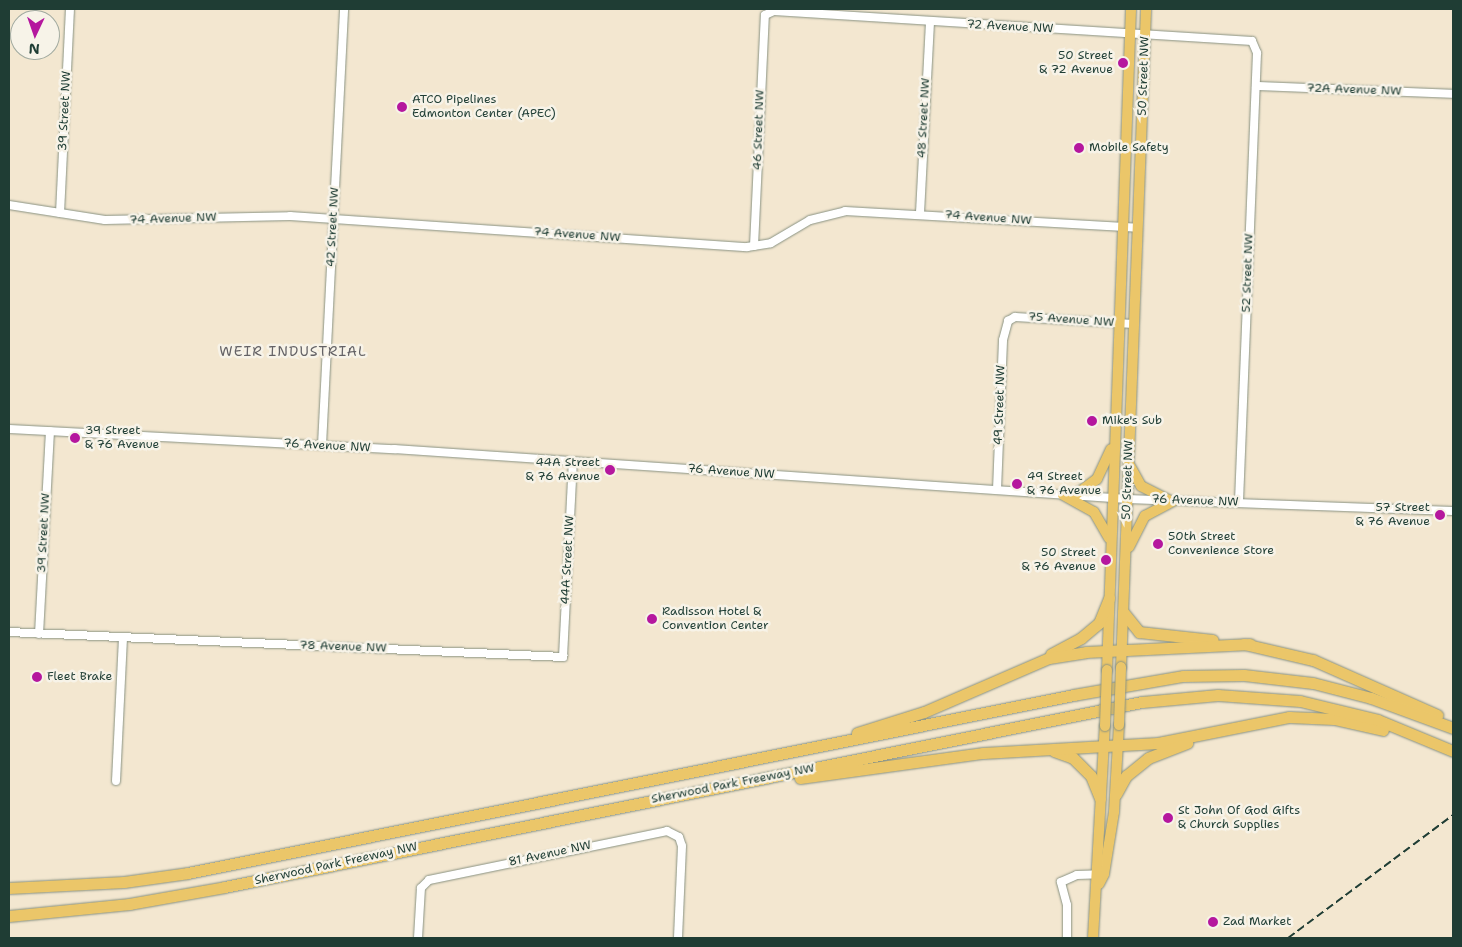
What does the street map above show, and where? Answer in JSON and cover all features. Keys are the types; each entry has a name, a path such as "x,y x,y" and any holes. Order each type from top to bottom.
{"highway":[{"path":"827,745 924,712 1029,666 1090,631 1100,623 1109,598"},
{"path":"1123,612 1135,630 1146,635 1250,644 1293,653 1336,669 1453,723"},
{"path":"1029,666 1068,654 1250,644"},
{"name":"Sherwood Park Freeway NW","path":"9,888 124,882 188,873 1140,682 1208,674 1313,683 1371,698 1453,728"},
{"name":"Sherwood Park Freeway NW","path":"9,916 129,904 225,887 1122,705 1218,695 1300,701 1378,720 1453,752"},
{"path":"772,776 795,779 930,759 1042,749 1158,743 1289,717 1334,719 1375,727 1453,752"},
{"path":"1116,794 1132,770 1148,758 1204,735"},
{"path":"1042,749 1073,758 1091,776 1100,798"}],"main road":[{"name":"50 Street NW","path":"1100,874 1100,798 1107,670 1131,9"},
{"name":"50 Street NW","path":"1094,938 1096,889 1116,794 1146,9"},
{"path":"1075,495 1097,480 1115,439"},
{"path":"1129,463 1141,486 1171,501"},
{"path":"1063,495 1094,512 1111,544"},
{"path":"1126,555 1141,521 1151,511 1171,501"}],"street":[{"name":"39 Street NW","path":"60,213 70,9"},
{"name":"42 Street NW","path":"322,445 344,9"},
{"name":"72 Avenue NW","path":"765,15 774,11 1130,36 1145,34 1242,39 1254,43"},
{"name":"46 Street NW","path":"754,246 765,15"},
{"name":"48 Street NW","path":"920,213 930,23"},
{"name":"52 Street NW","path":"1238,502 1256,86 1257,50 1254,43"},
{"name":"72A Avenue NW","path":"1256,86 1453,94"},
{"name":"74 Avenue NW","path":"9,205 117,221 262,215 334,218 754,246 771,242 810,220 834,212 920,213 1138,228"},
{"name":"75 Avenue NW","path":"1008,321 1016,317 1134,324"},
{"name":"49 Street NW","path":"997,490 1003,340 1008,321"},
{"name":"76 Avenue NW","path":"9,429 322,445 1127,499 1453,511"},
{"name":"39 Street NW","path":"39,634 50,431"},
{"name":"44A Street NW","path":"563,657 573,462"},
{"name":"78 Avenue NW","path":"9,632 563,657"},
{"path":"116,781 123,638"},
{"name":"81 Avenue NW","path":"418,938 421,894 425,882 661,831 675,834 682,846 678,938"},
{"path":"1067,938 1067,905 1060,882 1077,875 1100,874"}],"railway":[{"path":"1288,938 1453,815"}],"place":[{"name":"50 Street & 72 Avenue","path":"1123,63"},
{"name":"ATCO Pipelines Edmonton Center (APEC)","path":"402,107"},
{"name":"Mobile Safety","path":"1079,148"},
{"name":"Mike's Sub","path":"1092,421"},
{"name":"39 Street & 76 Avenue","path":"75,438"},
{"name":"44A Street & 76 Avenue","path":"610,470"},
{"name":"49 Street & 76 Avenue","path":"1017,484"},
{"name":"57 Street & 76 Avenue","path":"1440,515"},
{"name":"50th Street Convenience Store","path":"1158,544"},
{"name":"50 Street & 76 Avenue","path":"1106,560"},
{"name":"Radisson Hotel & Convention Center","path":"652,619"},
{"name":"Fleet Brake","path":"37,677"},
{"name":"St John Of God Gifts & Church Supplies","path":"1168,818"},
{"name":"Zad Market","path":"1213,922"}],"district":[{"name":"WEIR INDUSTRIAL","path":"293,351"}]}
